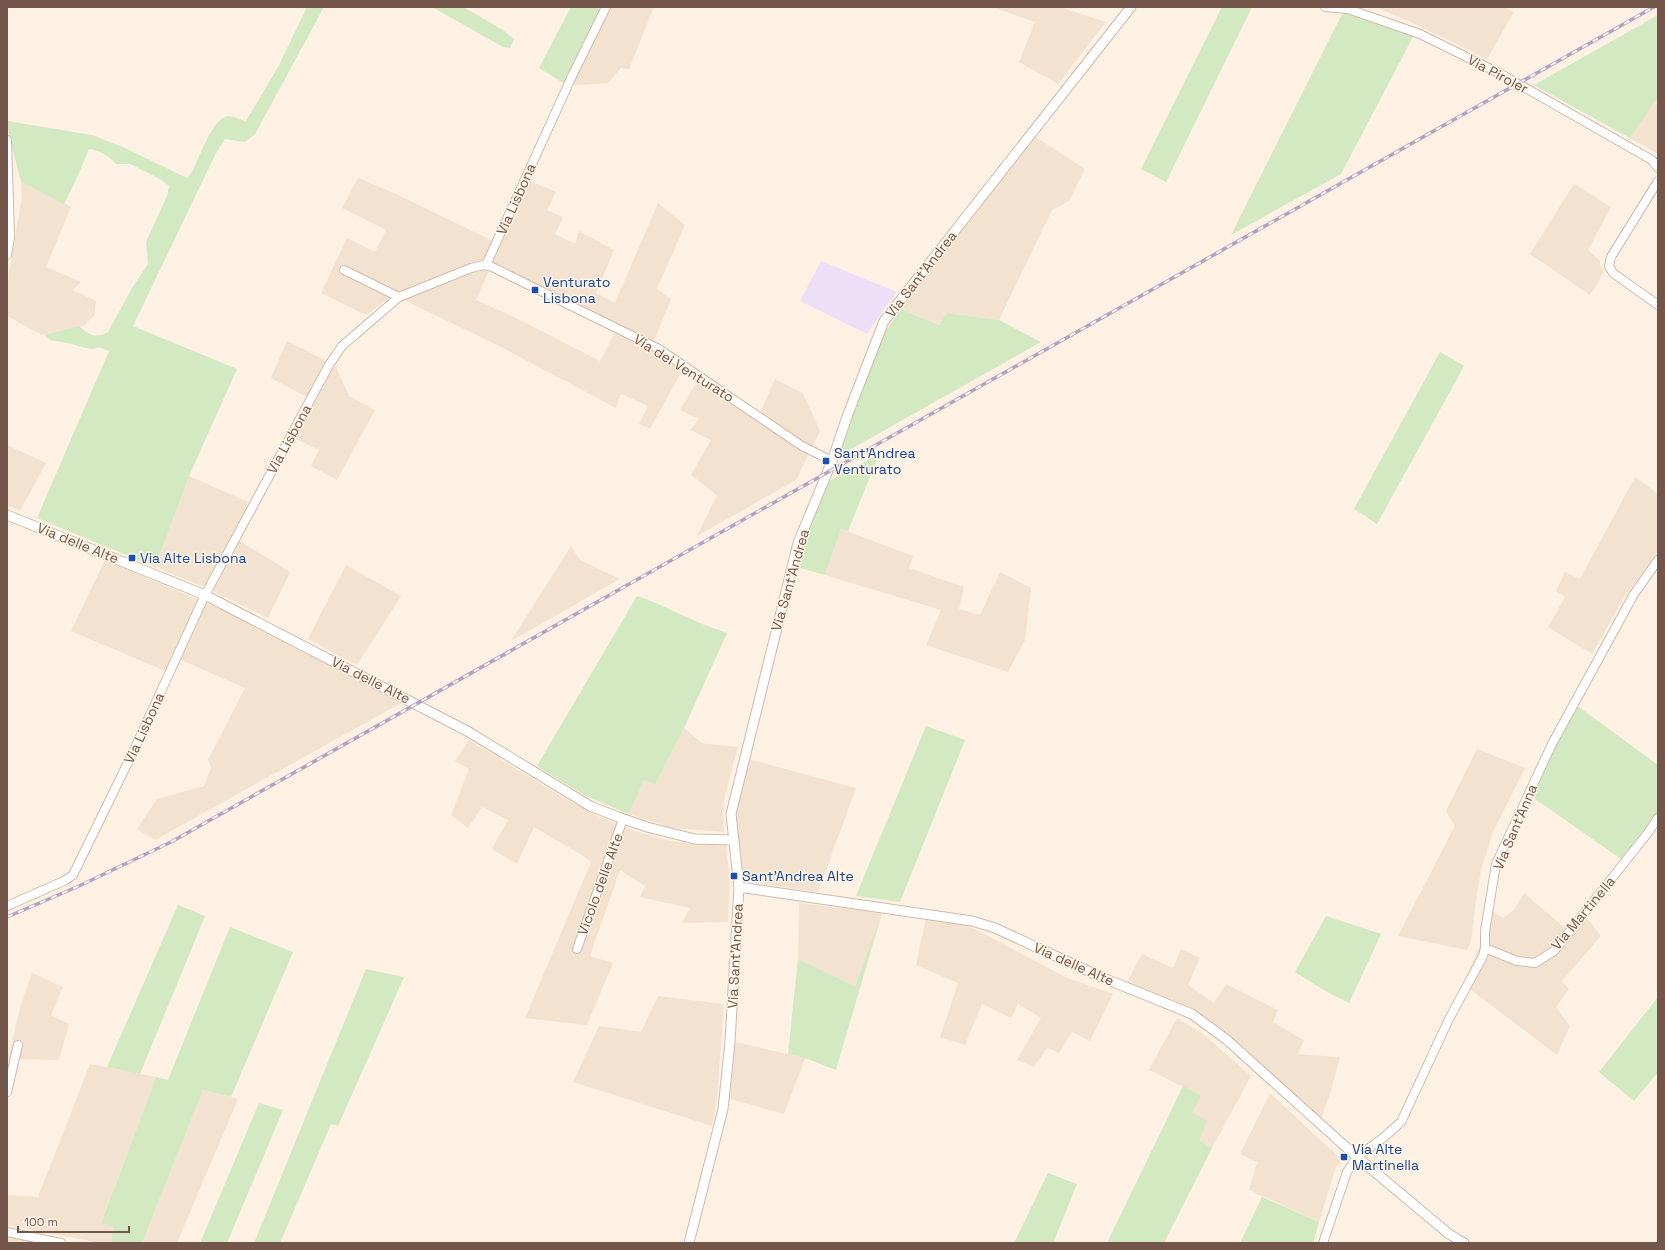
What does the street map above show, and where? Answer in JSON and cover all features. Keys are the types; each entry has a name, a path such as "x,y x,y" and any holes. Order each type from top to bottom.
{"street":[{"name":"Via Lisbona","path":"7,906 64,881 73,874 206,595 329,365 342,346 399,297 471,268 486,265 570,81 606,7"},
{"name":"Via Sant'Andrea","path":"689,1243 723,1109 730,1042 739,887 731,814 798,543 832,461 884,321 1131,7"},
{"name":"Via Piroler","path":"1325,7 1348,9 1420,34 1519,84 1652,160 1658,168"},
{"path":"7,140 10,237 7,255"},
{"path":"1658,181 1611,257 1609,266 1613,273 1658,305"},
{"name":"Via dei Venturato","path":"486,265 526,283 659,349 802,446 832,461"},
{"path":"344,270 399,297"},
{"name":"Via delle Alte","path":"7,515 206,595 469,732 590,806 623,819 695,839 733,840"},
{"name":"Via Sant'Anna","path":"1357,1157 1384,1138 1401,1122 1449,1019 1483,956 1485,948 1485,931 1496,864 1552,744 1634,594 1658,560"},
{"name":"Via Martinella","path":"1485,948 1517,961 1535,963 1554,951 1658,818"},
{"name":"Vicolo delle Alte","path":"577,949 623,819"},
{"name":"Via delle Alte","path":"739,887 972,921 995,928 1101,977 1192,1014 1227,1040 1357,1157 1450,1234 1464,1243"},
{"path":"7,1092 18,1045"},
{"path":"1323,1243 1344,1178 1357,1157"},
{"path":"7,1232 61,1243"}],"shaded area":[{"path":"601,7 654,7 629,69 621,68 608,83 578,85 565,84"},
{"path":"993,7 1060,7 1106,22 1058,84 1019,62 1035,22"},
{"path":"1375,7 1504,7 1514,12 1487,59 1411,22"},
{"path":"1658,97 1658,154 1630,138"},
{"path":"1034,136 1085,169 1069,201 1052,210 999,320 947,313 940,325 901,309"},
{"path":"358,178 396,194 493,241 528,180 556,192 547,210 563,217 555,234 575,244 579,231 614,250 596,293 615,303 658,203 685,225 657,289 671,299 654,341 685,365 650,429 639,424 648,406 621,394 616,408 503,348 394,295 366,315 321,293 347,238 375,252 386,230 342,208","holes":["490,268 617,329 600,361 516,318 476,300"]},
{"path":"21,182 71,207 46,267 81,282 73,290 96,301 94,316 83,326 42,335 7,316 7,285 22,196"},
{"path":"1574,184 1611,207 1588,250 1600,261 1604,272 1590,295 1530,254"},
{"path":"821,261 897,292 867,334 800,301"},
{"path":"287,341 335,365 349,396 375,410 337,480 311,466 319,450 290,436 309,398 271,378"},
{"path":"700,377 757,420 775,379 803,393 820,431 796,480 697,536 717,495 691,475 711,440 690,430 699,419 680,410"},
{"path":"7,445 46,463 20,511 7,505"},
{"path":"189,476 248,502 235,538 290,572 268,618 205,587 155,567"},
{"path":"1635,477 1658,494 1658,551 1622,601 1592,654 1548,627 1565,597 1556,591 1565,572 1580,579"},
{"path":"841,529 913,556 909,568 964,587 959,609 980,615 1000,572 1031,588 1025,640 1008,672 926,645 941,610 825,575"},
{"path":"571,546 580,560 620,579 511,641"},
{"path":"105,560 229,613 401,703 155,840 137,829 157,799 204,786 211,768 208,760 245,688 181,660 173,674 71,631"},
{"path":"346,565 401,596 357,665 308,639"},
{"path":"684,728 702,743 738,747 724,800 724,832 673,828 629,814 644,780 655,785"},
{"path":"469,740 562,797 600,817 635,831 671,841 726,846 730,879 728,922 682,923 690,908 640,897 645,886 620,870 590,956 613,963 587,1025 525,1018 591,862 582,855 534,827 517,864 492,849 508,820 482,807 468,828 451,815 469,769 455,761"},
{"path":"1477,749 1525,768 1493,832 1481,870 1471,942 1467,950 1398,936 1455,826 1446,811"},
{"path":"748,759 856,788 818,892 770,885 758,882 743,875 736,824 736,809"},
{"path":"1524,893 1571,933 1585,915 1601,936 1562,981 1569,989 1556,1007 1570,1026 1557,1055 1463,984 1482,941 1486,907 1503,918 1514,910"},
{"path":"799,903 882,913 855,986 798,959"},
{"path":"926,918 959,923 979,931 1067,978 1113,994 1090,1041 1072,1032 1059,1053 1047,1048 1034,1067 1017,1060 1041,1018 1018,1004 1011,1018 982,1004 965,1045 940,1037 958,983 916,965"},
{"path":"1181,949 1200,958 1188,985 1214,1003 1226,984 1278,1010 1273,1022 1304,1040 1298,1054 1340,1057 1331,1091 1320,1121 1184,1006 1169,998 1126,984 1142,954 1173,968"},
{"path":"32,973 63,987 51,1015 69,1024 59,1060 8,1059 20,1008"},
{"path":"658,996 724,1004 717,1097 712,1126 573,1082 599,1026 641,1032"},
{"path":"1177,1018 1203,1034 1251,1076 1212,1148 1199,1142 1192,1113 1200,1095 1149,1070"},
{"path":"735,1042 805,1058 784,1114 730,1099"},
{"path":"90,1064 156,1077 101,1222 113,1227 111,1243 100,1243 7,1225 7,1195 38,1197"},
{"path":"203,1090 238,1099 177,1243 142,1243"},
{"path":"1270,1093 1342,1160 1336,1167 1319,1222 1249,1190 1257,1162 1240,1154"},
{"path":"7,1236 42,1243 7,1243"}],"green space":[{"path":"307,7 324,7 255,134 245,142 225,139 215,155 133,326 237,369 189,476 155,567 37,518 109,351 98,347 94,349 85,348 50,340 44,335 79,326 89,334 96,336 108,332 132,288 148,264 146,242 167,196 169,186 160,179 130,164 116,164 104,154 89,149 64,204 21,182 7,121 92,135 125,148 187,178 192,172 211,131 222,118 228,116 246,121 278,67"},
{"path":"432,7 463,7 503,30 514,39 510,48 503,47"},
{"path":"571,7 601,7 565,84 539,68"},
{"path":"1222,7 1252,7 1166,182 1141,169"},
{"path":"1344,10 1414,35 1341,174 1231,235"},
{"path":"1658,15 1658,97 1630,138 1534,85"},
{"path":"901,309 939,325 947,313 999,320 1041,342 837,457 879,341"},
{"path":"1440,352 1464,366 1377,524 1354,509"},
{"path":"879,454 848,531 841,529 825,575 797,567 800,553 826,483"},
{"path":"637,596 727,633 684,728 655,785 644,780 629,814 584,795 537,766"},
{"path":"1576,705 1658,765 1658,812 1621,859 1525,792 1531,779"},
{"path":"926,726 965,740 900,902 856,896"},
{"path":"178,905 205,916 140,1074 107,1067"},
{"path":"882,913 836,1070 805,1058 788,1054 798,959 855,986"},
{"path":"1326,916 1381,934 1349,1003 1327,992 1295,972"},
{"path":"230,927 293,952 231,1097 203,1090 142,1243 111,1243 113,1227 101,1223 156,1077 168,1080"},
{"path":"366,969 404,977 338,1126 331,1124 280,1243 254,1243"},
{"path":"1658,997 1658,1072 1634,1101 1599,1072"},
{"path":"1183,1086 1201,1095 1192,1113 1207,1121 1199,1141 1212,1148 1164,1243 1107,1243"},
{"path":"259,1103 283,1110 227,1243 200,1243"},
{"path":"1048,1173 1077,1184 1053,1243 1014,1243"},
{"path":"1262,1197 1319,1222 1313,1243 1240,1243"}],"railway":[{"path":"7,917 79,886 171,842 1654,7"}],"place":[{"name":"Venturato Lisbona","path":"535,290"},
{"name":"Sant'Andrea Venturato","path":"826,461"},
{"name":"Via Alte Lisbona","path":"132,558"},
{"name":"Sant'Andrea Alte","path":"734,876"},
{"name":"Via Alte Martinella","path":"1344,1157"}]}
